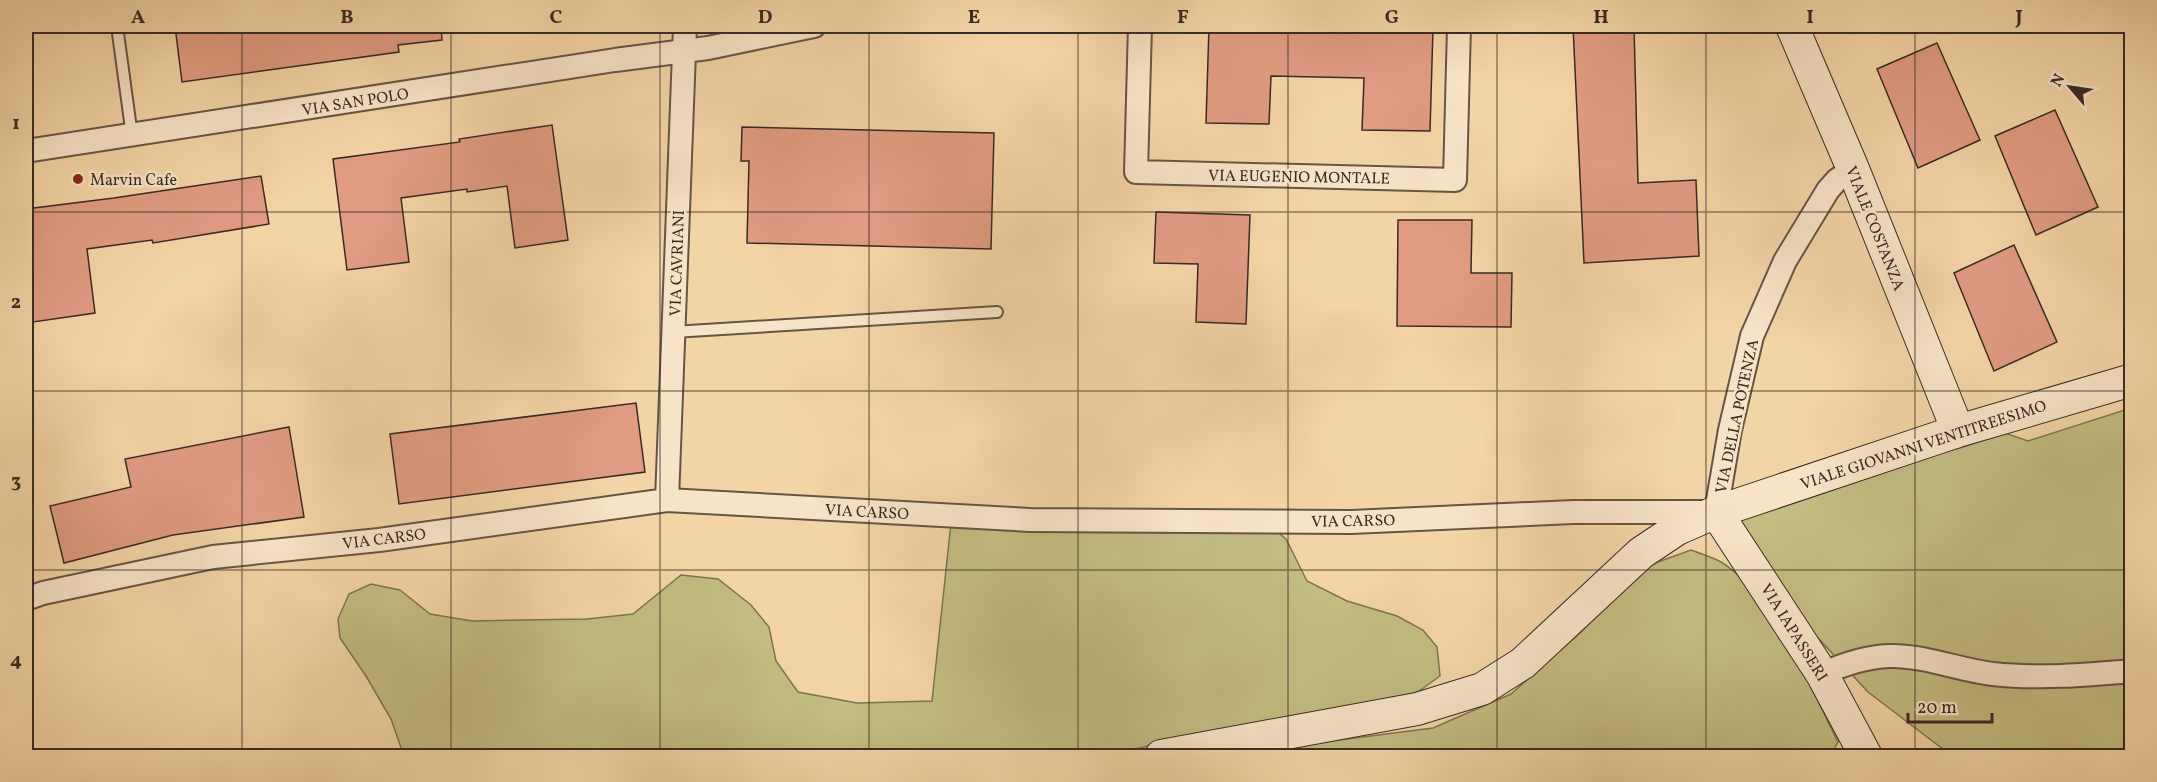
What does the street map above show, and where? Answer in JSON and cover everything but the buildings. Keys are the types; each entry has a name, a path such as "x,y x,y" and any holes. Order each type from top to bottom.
{"street":[{"name":"VIA CAVRIANI","path":"667,500 685,26"},
{"name":"VIA SAN POLO","path":"26,151 603,62 685,52 734,44 814,26"},
{"name":"VIA EUGENIO MONTALE","path":"1140,26 1136,172 1455,180 1459,26"},
{"name":"VIALE COSTANZA","path":"1792,26 1853,169 1958,431"},
{"name":"VIA DELLA POTENZA","path":"1716,512 1730,430 1752,336 1785,261 1828,190 1837,180 1853,169"},
{"name":"VIALE GIOVANNI VENTITREESIMO","path":"1161,756 1417,709 1482,689 1523,663 1641,553 1677,529 1716,512 1958,431 2132,380"},
{"name":"VIA CARSO","path":"26,599 43,593 213,557 379,540 667,500 1030,520 1350,522 1573,512 1716,512"},
{"name":"VIA IAPASSERI","path":"1716,512 1822,674 1866,756"},
{"path":"1822,674 1843,664 1867,658 1891,656 1992,674 2026,676 2132,671"}],"lane":[{"path":"117,26 132,136"},
{"path":"673,332 996,312"}],"shaded area":[{"path":"2131,408 2131,756 1952,756 1868,692 1782,599 1736,513 2005,433 2028,441"},
{"path":"951,523 1275,530 1286,539 1307,581 1347,601 1397,616 1423,630 1437,647 1440,676 1415,694 1098,756 404,756 391,719 340,638 338,619 349,594 371,584 400,590 430,614 472,621 587,619 633,614 681,575 718,579 751,605 769,627 776,661 798,692 857,703 932,701"},
{"path":"1691,550 1721,562 1740,576 1773,619 1803,670 1838,742 1830,756 1243,756 1331,741 1433,728 1511,694 1581,632 1644,567"}],"place":[{"name":"Marvin Cafe","path":"78,179"}]}
